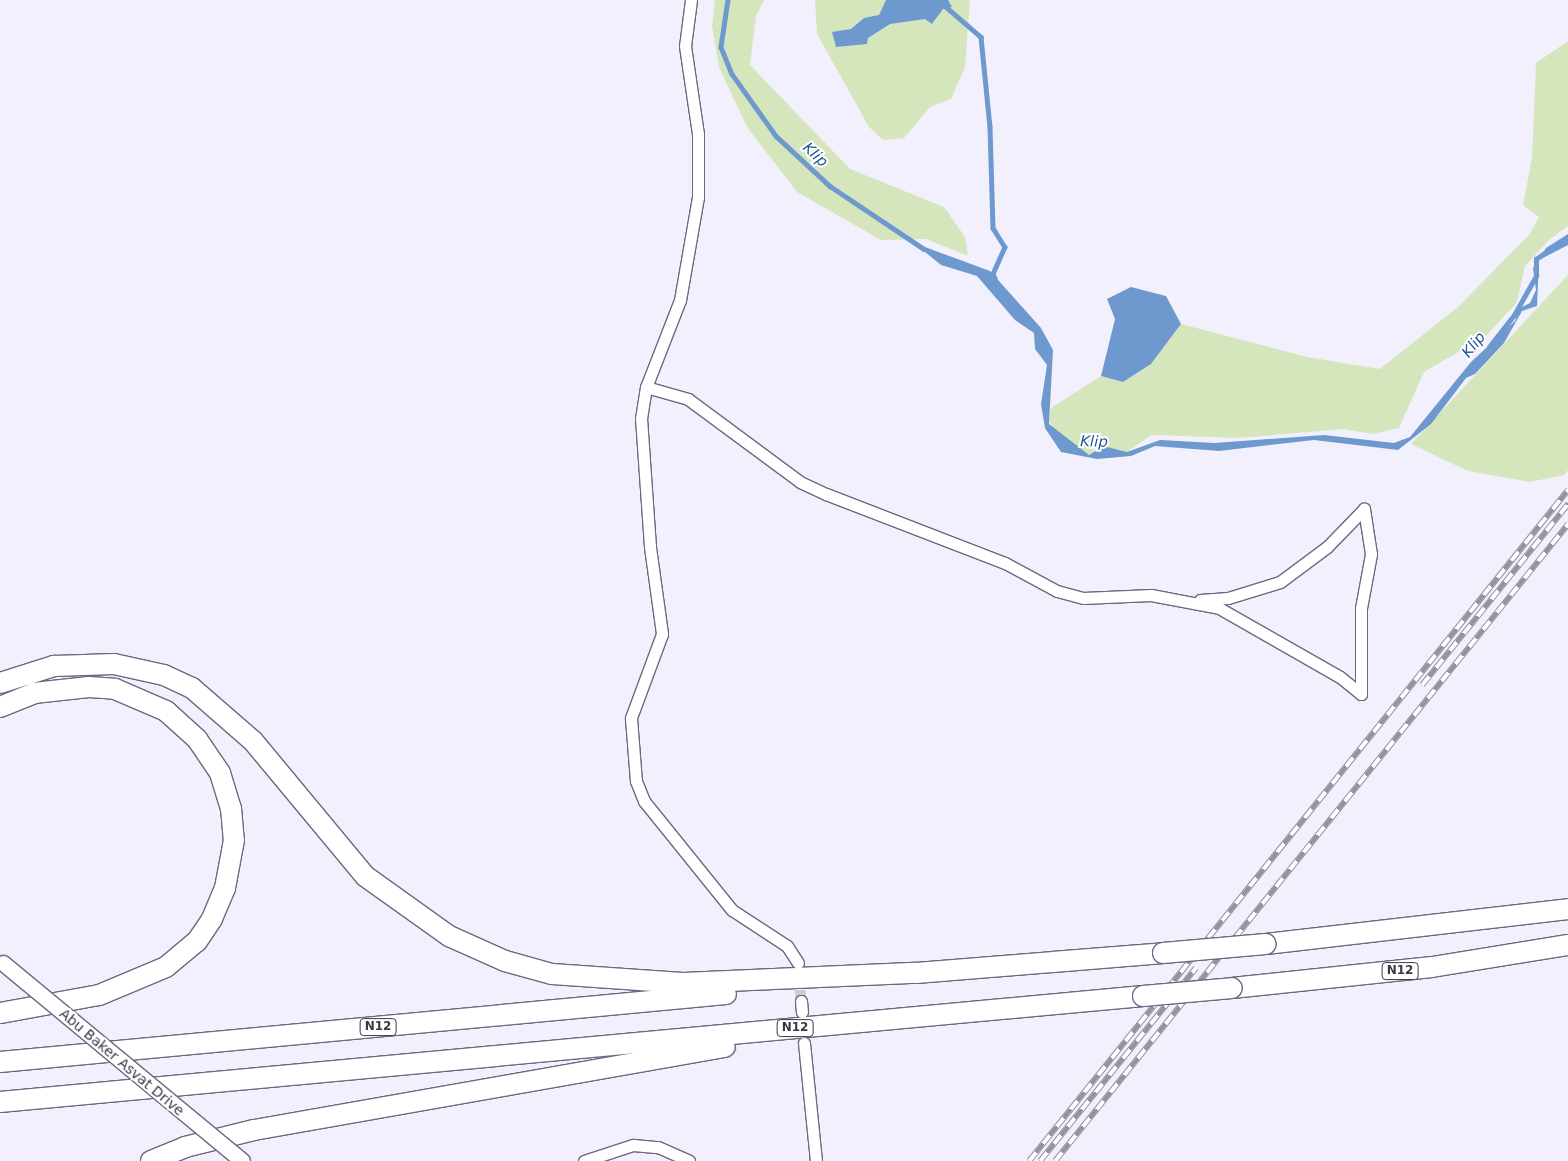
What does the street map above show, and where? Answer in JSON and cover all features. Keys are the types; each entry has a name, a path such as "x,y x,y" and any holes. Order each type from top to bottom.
{"highway":[{"path":"0,683 54,666 114,664 164,675 192,688 254,741 365,876 449,936 504,961 552,974 683,984 916,973"},
{"path":"0,707 48,690 89,686 115,689 166,711 197,739 220,773 231,808 234,840 226,888 212,919 197,940 166,967 99,995 0,1013"},
{"name":"N12","path":"0,1062 916,973 1411,931 1568,909"},
{"name":"N12","path":"0,1102 1232,988 1432,967 1568,945"},
{"path":"151,1161 185,1147 254,1130 905,1018"}],"main road":[{"name":"Abu Baker Asvat Drive","path":"3,963 242,1161"}],"street":[{"path":"691,0 685,46 698,134 698,197 680,300 646,387 642,462 662,634 631,718 636,781 644,800 732,910 787,946 798,962"},
{"path":"646,387 688,399 800,482 826,494 1004,563 1057,592 1083,598 1151,595 1196,601 1228,598 1280,582 1327,546 1364,509 1371,554 1362,608 1362,694 1246,623 1196,601"},
{"path":"804,1043 816,1161"},
{"path":"584,1161 633,1145 658,1147 690,1161"}],"green space":[{"path":"715,0 764,0 756,16 750,65 850,169 944,207 965,237 968,256 926,239 881,240 797,192 747,127 719,67 712,26"},
{"path":"815,0 970,0 965,67 951,99 930,107 904,138 883,140 869,127 817,34"},
{"path":"1568,41 1568,226 1550,239 1525,266 1517,302 1487,335 1424,372 1399,428 1372,434 1344,429 1239,438 1151,435 1127,452 1097,447 1089,455 1055,432 1049,420 1051,408 1101,376 1123,382 1151,364 1181,324 1307,357 1380,369 1458,307 1529,235 1539,217 1523,205 1532,158 1536,63"},
{"path":"1568,275 1568,470 1564,475 1530,482 1468,471 1411,444"}],"water":[{"path":"886,0 948,0 952,7 943,9 932,24 925,19 890,24 868,38 867,44 836,47 832,32 851,29 864,18 879,15"},
{"path":"1568,234 1568,245 1539,260 1537,306 1522,311 1504,343 1475,374 1466,378 1431,424 1398,450 1314,440 1219,451 1155,446 1131,456 1097,459 1061,452 1045,428 1041,404 1047,365 1035,349 1034,333 1015,320 977,276 941,265 914,243 990,271 1041,328 1053,350 1049,424 1089,455 1103,446 1127,452 1160,440 1214,443 1324,435 1394,443 1410,437 1471,362 1515,321 1520,308 1530,303 1536,290 1533,268 1546,248"},
{"path":"1131,287 1166,296 1181,324 1151,364 1123,382 1101,376 1115,319 1107,299"}],"waterway":[{"name":"Klip","path":"728,0 721,47 732,74 776,136 830,186 924,249"},
{"path":"938,0 981,37 990,127 993,228 1005,247 993,274 995,278"},
{"name":"Klip","path":"1489,347 1514,315 1536,276 1536,259 1546,252"}],"tunnel":[{"path":"799,973 801,1001"}],"railway":[{"path":"1029,1161 1568,490"},
{"path":"1422,685 1568,504"},
{"path":"1055,1161 1568,524"},
{"path":"1040,1161 1196,968"}]}
